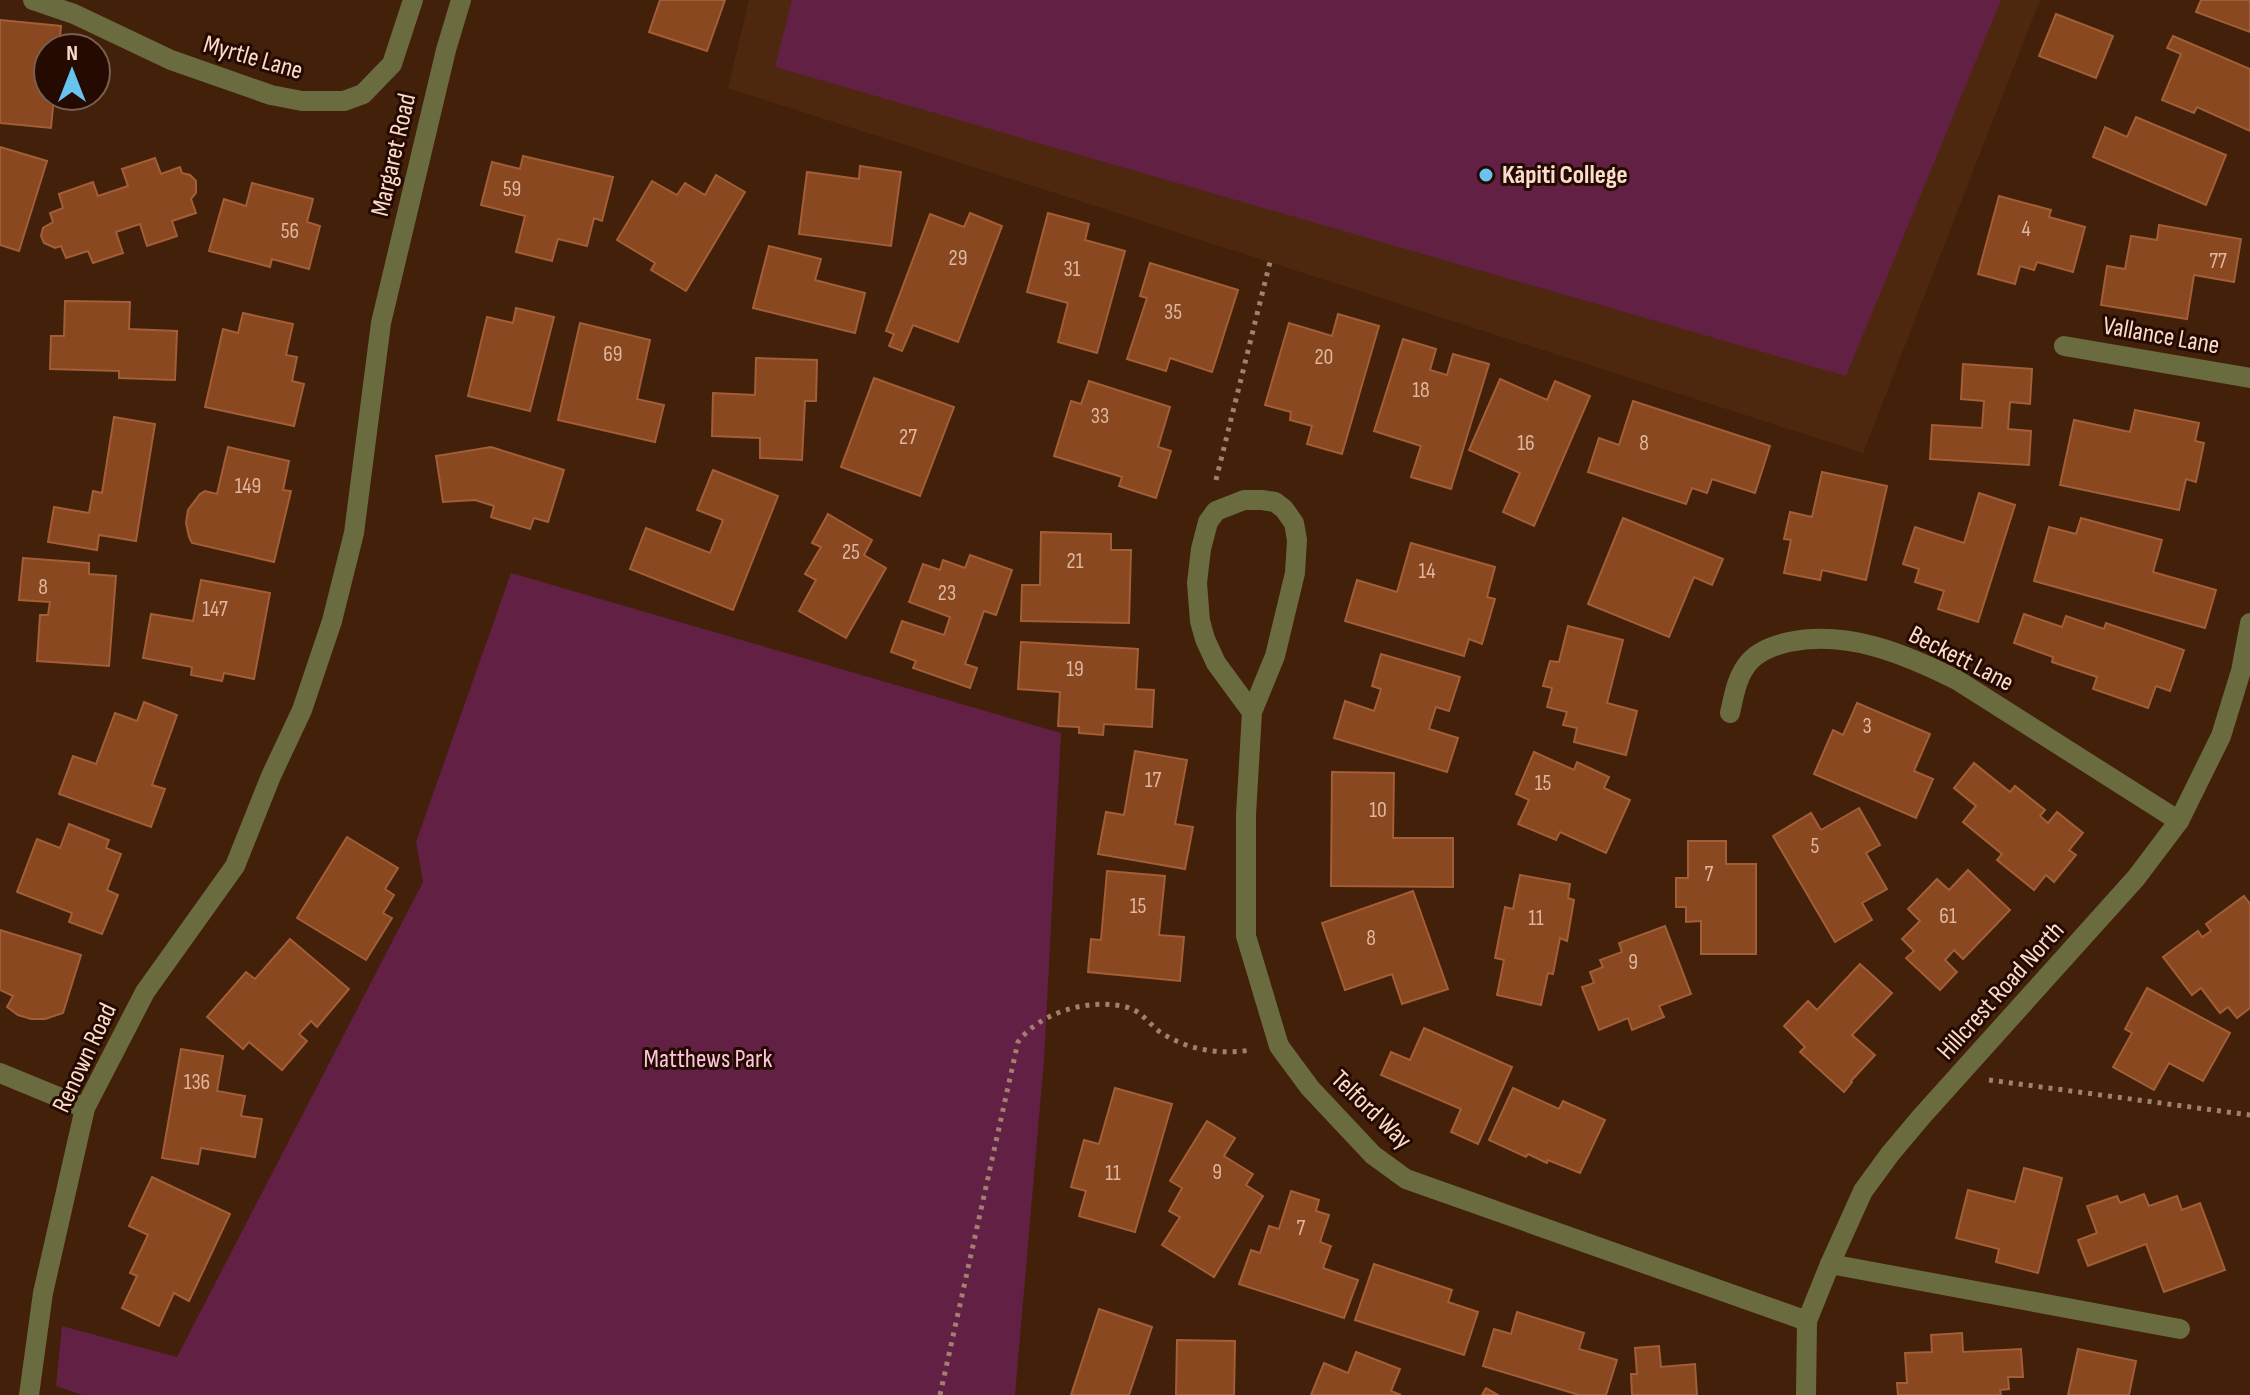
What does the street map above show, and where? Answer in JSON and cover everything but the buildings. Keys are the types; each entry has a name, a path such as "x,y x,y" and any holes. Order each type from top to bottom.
{"street":[{"name":"Myrtle Lane","path":"33,0 74,14 171,60 271,95 302,101 344,101 363,94 392,64 413,0"},
{"name":"Margaret Road","path":"271,776 302,710 347,566 381,323 446,50 461,0"},
{"name":"Vallance Lane","path":"2064,346 2250,378"},
{"name":"Telford Way","path":"1252,712 1216,663 1205,639 1200,621 1197,583 1208,522 1216,511 1244,500 1262,500 1275,502 1284,509 1294,523 1297,540 1295,573 1275,656 1252,712 1246,815 1246,936 1279,1046 1310,1088 1373,1155 1406,1179 1807,1321"},
{"name":"Hillcrest Road North","path":"1806,1395 1807,1321 1863,1191 1898,1145 2136,878 2179,821 2221,736 2241,671 2250,623"},
{"name":"Beckett Lane","path":"1730,713 1738,679 1750,660 1770,647 1794,641 1824,639 1874,646 1919,661 1957,680 2179,821"},
{"name":"Renown Road","path":"29,1395 43,1293 85,1108 145,992 235,866 271,776"},
{"path":"0,1073 85,1108"},
{"path":"1830,1264 2180,1329"}],"path":[{"path":"1216,481 1270,262"},
{"path":"940,1395 1018,1042 1027,1030 1074,1007 1103,1005 1126,1007 1143,1014 1159,1031 1201,1049 1240,1052 1279,1046"},
{"path":"1960,1076 2250,1115"}],"shaded area":[{"name":"Kāpiti College","path":"749,0 2040,0 1863,453 728,88"}],"green space":[{"name":"Kāpiti College","path":"792,0 2001,0 1846,376 775,67"},
{"name":"Matthews Park","path":"511,573 1061,733 1044,1060 1015,1395 82,1395 56,1386 62,1326 177,1357 423,882 416,842"}],"place":[{"name":"Kāpiti College","path":"1486,175"}]}
